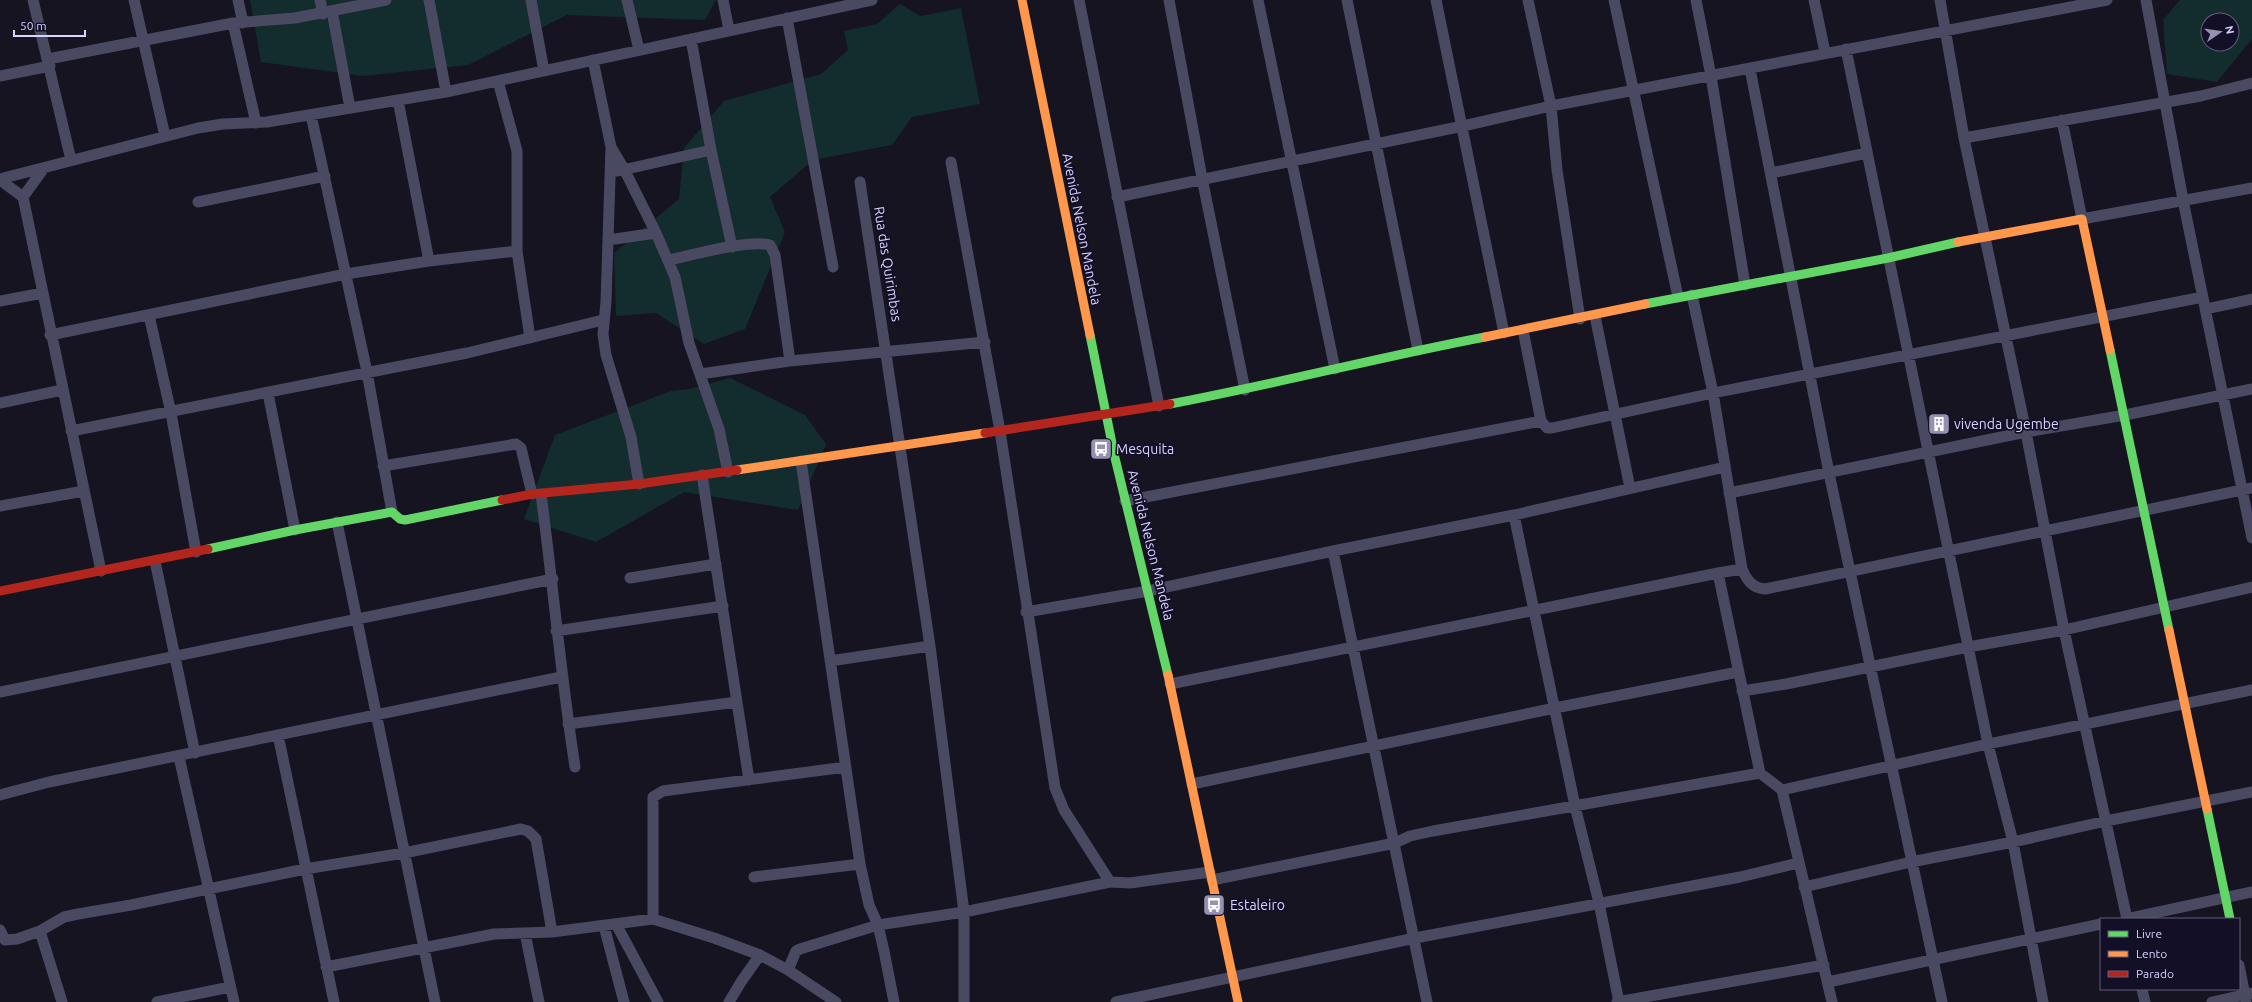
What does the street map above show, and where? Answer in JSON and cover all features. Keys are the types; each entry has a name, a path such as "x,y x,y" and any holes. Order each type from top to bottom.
{"street":[{"path":"33,0 49,62 71,160"},
{"path":"134,0 165,136"},
{"path":"238,0 238,23 256,123"},
{"path":"320,0 328,13 350,108"},
{"path":"0,76 49,62 143,40 238,23 275,21 328,13 386,0"},
{"path":"429,0 446,92"},
{"path":"531,0 544,71"},
{"path":"627,0 639,50"},
{"path":"723,0 729,30"},
{"path":"0,180 165,136 223,124 256,123 446,92 787,18 820,5 872,0"},
{"name":"Avenida Nelson Mandela","path":"1022,0 1106,415 1125,501 1170,684 1234,977 1238,1002"},
{"path":"1079,0 1159,406"},
{"path":"1169,0 1202,178 1245,390"},
{"path":"1258,0 1290,160 1335,369"},
{"path":"1347,0 1418,350"},
{"path":"1436,0 1504,333"},
{"path":"1528,0 1551,106 1558,177 1580,319"},
{"path":"1614,0 1678,297"},
{"path":"1696,0 1711,76 1745,285"},
{"path":"1814,0 1825,52"},
{"path":"1940,0 1964,138 2026,432 2064,630 2127,918"},
{"path":"1117,197 1202,178 1462,126 1551,106 1633,92 1750,69 1825,52 2107,0"},
{"path":"2146,0 2164,102 2204,297 2222,394 2247,489 2252,538"},
{"path":"787,18 833,267"},
{"path":"691,39 711,150 732,247"},
{"path":"1846,48 1907,355 1929,452 1988,744 2013,842 2043,1002"},
{"path":"593,60 611,147 606,302 603,334 606,355 631,437 639,484"},
{"path":"1750,69 1829,473 1942,1002"},
{"path":"498,81 518,160 517,251 530,338"},
{"path":"1964,138 2202,96 2252,83"},
{"path":"398,100 428,261"},
{"path":"311,115 367,372 392,512 400,519 405,520 537,494 639,484 728,472 1159,406 1245,390 1418,350 1595,316 1678,297 1888,258 1985,236 2252,188"},
{"path":"2062,120 2230,918"},
{"path":"611,147 624,169 669,260 678,291 689,344 719,429 728,472"},
{"path":"610,175 624,169 711,150"},
{"path":"1771,174 1867,153"},
{"path":"951,162 1000,431 1026,612 1055,788 1064,810 1110,882"},
{"path":"23,197 44,168"},
{"path":"198,202 325,176"},
{"path":"0,180 23,197 50,335 101,571"},
{"name":"Rua das Quirimbas","path":"860,182 930,646 964,912 964,1002"},
{"path":"608,240 656,233"},
{"path":"669,260 732,247 765,244 774,249 790,361"},
{"path":"50,335 346,274 428,261 517,251"},
{"path":"0,301 43,293"},
{"path":"1692,295 1713,393 1742,569 1747,580 1753,586 1765,589 2247,489"},
{"path":"1523,330 1541,421 1548,428 1552,428 1713,393 2005,334 2103,317 2204,297"},
{"path":"2206,309 2252,299"},
{"path":"149,315 171,413 196,552"},
{"path":"1595,316 1630,488"},
{"path":"71,431 171,413 367,372 467,353 604,320"},
{"path":"700,374 790,361 985,342"},
{"path":"1729,493 2026,432 2125,415 2252,389"},
{"path":"0,403 62,390"},
{"path":"268,393 295,530"},
{"path":"1125,501 1541,421"},
{"path":"383,466 516,444 521,448 537,494 553,579 561,678 575,767"},
{"path":"802,461 860,864 869,905 878,925 894,1002"},
{"path":"1026,612 1148,591 1333,551 1514,515 1725,467"},
{"path":"702,475 749,780"},
{"path":"0,506 84,491"},
{"path":"0,591 156,561 295,530 392,512"},
{"path":"1514,515 1575,806 1599,903 1618,1002 1824,965"},
{"path":"337,522 435,1002"},
{"path":"1333,551 1373,746 1415,938 1427,1002"},
{"path":"156,561 194,753"},
{"path":"630,578 716,564"},
{"path":"1170,684 1742,569"},
{"path":"1718,573 1760,773 1782,790 1832,1002"},
{"path":"0,692 553,579"},
{"path":"1742,691 1870,668 1968,646 2064,630 2252,587"},
{"path":"556,631 722,606"},
{"path":"830,661 930,646"},
{"path":"1192,784 1555,708 1738,672"},
{"path":"0,795 48,782 179,757 278,735 561,678"},
{"path":"1782,790 1988,744 2252,690"},
{"path":"568,724 737,702"},
{"path":"278,735 334,1002"},
{"path":"179,757 234,1002"},
{"path":"653,919 653,797 664,791 846,767"},
{"path":"788,970 796,951 800,949 878,925 964,912 1110,882 1130,883 1211,876 1395,843 1410,836 1433,831 1760,773"},
{"path":"1804,887 1911,862 2252,792"},
{"path":"0,930 8,942 40,931 64,917 305,868 404,853 508,830 521,829 528,831 536,839 552,932"},
{"path":"1116,1002 1415,938 1724,880 1798,863"},
{"path":"754,877 860,864"},
{"path":"2131,918 2252,892"},
{"path":"326,967 424,949 494,934 552,932 653,919 714,938 760,956 788,970 836,1002"},
{"path":"1828,982 2100,924"},
{"path":"610,925 624,1002"},
{"path":"610,925 658,1002"},
{"path":"40,931 62,1002"},
{"path":"525,933 539,1002"},
{"path":"729,1002 741,982 760,956"},
{"path":"2212,1002 2248,997 2240,969"},
{"path":"157,1002 230,987"},
{"path":"2142,990 2145,1002"}],"green space":[{"path":"250,0 716,0 705,20 567,15 468,65 363,76 261,62"},
{"path":"2180,0 2252,0 2252,39 2217,82 2167,74 2163,20"},
{"path":"900,4 920,16 961,8 980,104 912,117 892,145 813,160 770,197 785,232 745,329 704,344 656,313 616,316 614,253 679,199 684,148 724,101 821,74 848,50 844,31 877,24"},
{"path":"730,378 805,415 826,444 798,510 684,492 596,542 524,519 555,435 671,391 689,389"}],"traffic: fast":[{"path":"1645,304 1888,258 1958,242"},
{"path":"1090,335 1115,458 1168,675"},
{"path":"1170,404 1485,337"},
{"path":"2110,350 2169,630"},
{"path":"208,549 295,530 392,512 400,519 405,520 502,500"},
{"path":"2207,809 2230,918"}],"traffic: slow":[{"path":"1022,0 1090,335"},
{"path":"1958,242 2082,219 2110,350"},
{"path":"1485,337 1645,304"},
{"path":"737,470 985,433"},
{"path":"2169,630 2207,809"},
{"path":"1168,675 1238,1002"}],"traffic: jam":[{"path":"985,433 1170,404"},
{"path":"502,500 532,494 639,484 737,470"},
{"path":"0,591 208,549"}],"place":[{"name":"vivenda Ugembe","path":"1939,424"},
{"name":"Mesquita","path":"1101,449"},
{"name":"Estaleiro","path":"1214,905"}]}
